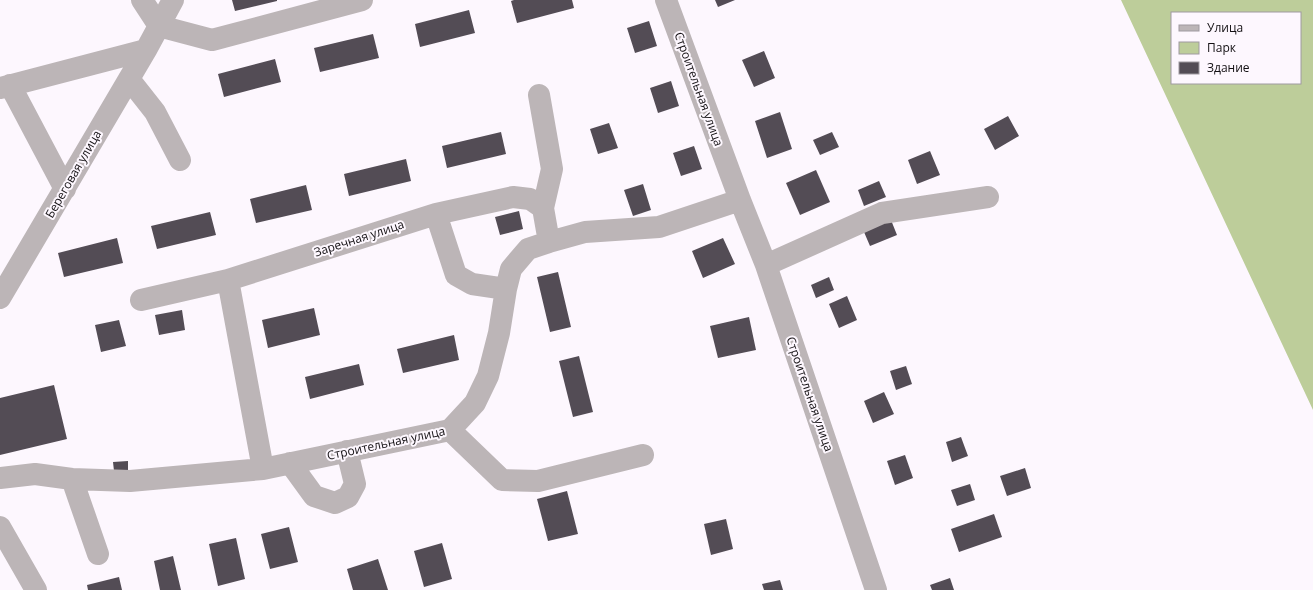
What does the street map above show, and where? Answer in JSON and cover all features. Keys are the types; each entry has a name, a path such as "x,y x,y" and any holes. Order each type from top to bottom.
{"street":[{"path":"142,0 159,26 212,40 362,0"},
{"name":"Береговая улица","path":"0,298 146,50 173,0"},
{"name":"Строительная улица","path":"666,0 740,200 766,265 872,588"},
{"path":"65,189 5,86 146,50"},
{"path":"129,79 155,112 180,160"},
{"path":"539,95 552,169 543,208 549,242"},
{"name":"Заречная улица","path":"141,300 228,280 436,214 513,197 530,199 543,208"},
{"path":"766,265 882,213 988,197"},
{"name":"Строительная улица","path":"0,478 36,474 72,479 130,481 191,477 263,469 450,430 475,403 488,376 499,333 506,289 511,269 528,249 585,232 659,227 740,200"},
{"path":"436,214 456,275 472,284 506,289"},
{"path":"228,280 263,469"},
{"path":"450,430 502,480 538,481 643,455"},
{"path":"290,463 314,496 335,503 348,497 355,484 347,451"},
{"path":"72,479 98,554"},
{"path":"0,527 36,590"}],"green space":[{"path":"1121,0 1313,0 1313,410"}],"building":[{"path":"232,0 277,0 277,1 235,11"},
{"path":"572,0 574,8 517,23 511,1"},
{"path":"715,0 735,0 718,7"},
{"path":"469,10 475,33 420,47 415,24"},
{"path":"649,21 657,46 635,53 627,28"},
{"path":"373,34 379,58 320,72 314,48"},
{"path":"764,51 775,78 754,87 742,60"},
{"path":"275,59 281,82 224,97 218,74"},
{"path":"671,81 679,106 658,113 650,88"},
{"path":"780,112 792,149 767,158 755,121"},
{"path":"1008,116 1019,136 995,150 984,129"},
{"path":"609,123 618,148 598,154 590,129"},
{"path":"501,132 506,154 447,168 442,146"},
{"path":"832,132 839,147 820,155 813,140"},
{"path":"694,146 702,169 681,176 673,153"},
{"path":"930,151 940,175 917,184 908,160"},
{"path":"406,159 411,181 349,196 344,174"},
{"path":"816,170 830,202 800,215 786,183"},
{"path":"879,181 886,197 864,206 858,190"},
{"path":"643,184 651,210 633,216 624,190"},
{"path":"306,185 312,210 256,223 250,199"},
{"path":"519,211 523,229 500,235 495,217"},
{"path":"210,212 216,235 157,249 151,226"},
{"path":"891,220 897,235 870,246 864,232"},
{"path":"117,238 123,263 64,277 58,253"},
{"path":"723,238 735,264 703,278 692,251"},
{"path":"558,272 571,327 550,332 537,277"},
{"path":"829,277 834,290 816,298 811,285"},
{"path":"847,296 857,320 839,328 829,304"},
{"path":"314,308 320,335 268,348 262,320"},
{"path":"182,310 185,330 159,335 155,315"},
{"path":"749,317 756,350 718,358 710,326"},
{"path":"119,320 126,346 101,352 95,325"},
{"path":"454,335 459,360 403,373 397,349"},
{"path":"579,356 593,412 573,417 559,361"},
{"path":"359,364 364,385 310,399 305,377"},
{"path":"906,366 912,384 896,390 890,371"},
{"path":"54,385 67,439 0,455 0,398"},
{"path":"884,392 894,414 873,423 864,401"},
{"path":"961,437 968,456 952,462 946,442"},
{"path":"905,455 913,478 895,485 887,461"},
{"path":"128,461 128,471 114,471 113,462"},
{"path":"1025,468 1031,488 1007,496 1000,476"},
{"path":"970,484 975,500 957,506 951,490"},
{"path":"567,491 578,534 548,541 537,499"},
{"path":"994,514 1002,537 959,552 951,529"},
{"path":"726,519 733,549 711,555 704,524"},
{"path":"289,527 298,562 270,569 261,534"},
{"path":"236,538 245,579 218,586 209,544"},
{"path":"442,543 452,579 424,587 414,551"},
{"path":"173,556 181,590 160,590 154,561"},
{"path":"378,559 388,590 353,590 347,569"},
{"path":"119,577 122,590 88,590 87,585"},
{"path":"950,578 954,590 932,590 930,585"},
{"path":"780,580 783,590 764,590 762,584"}]}
